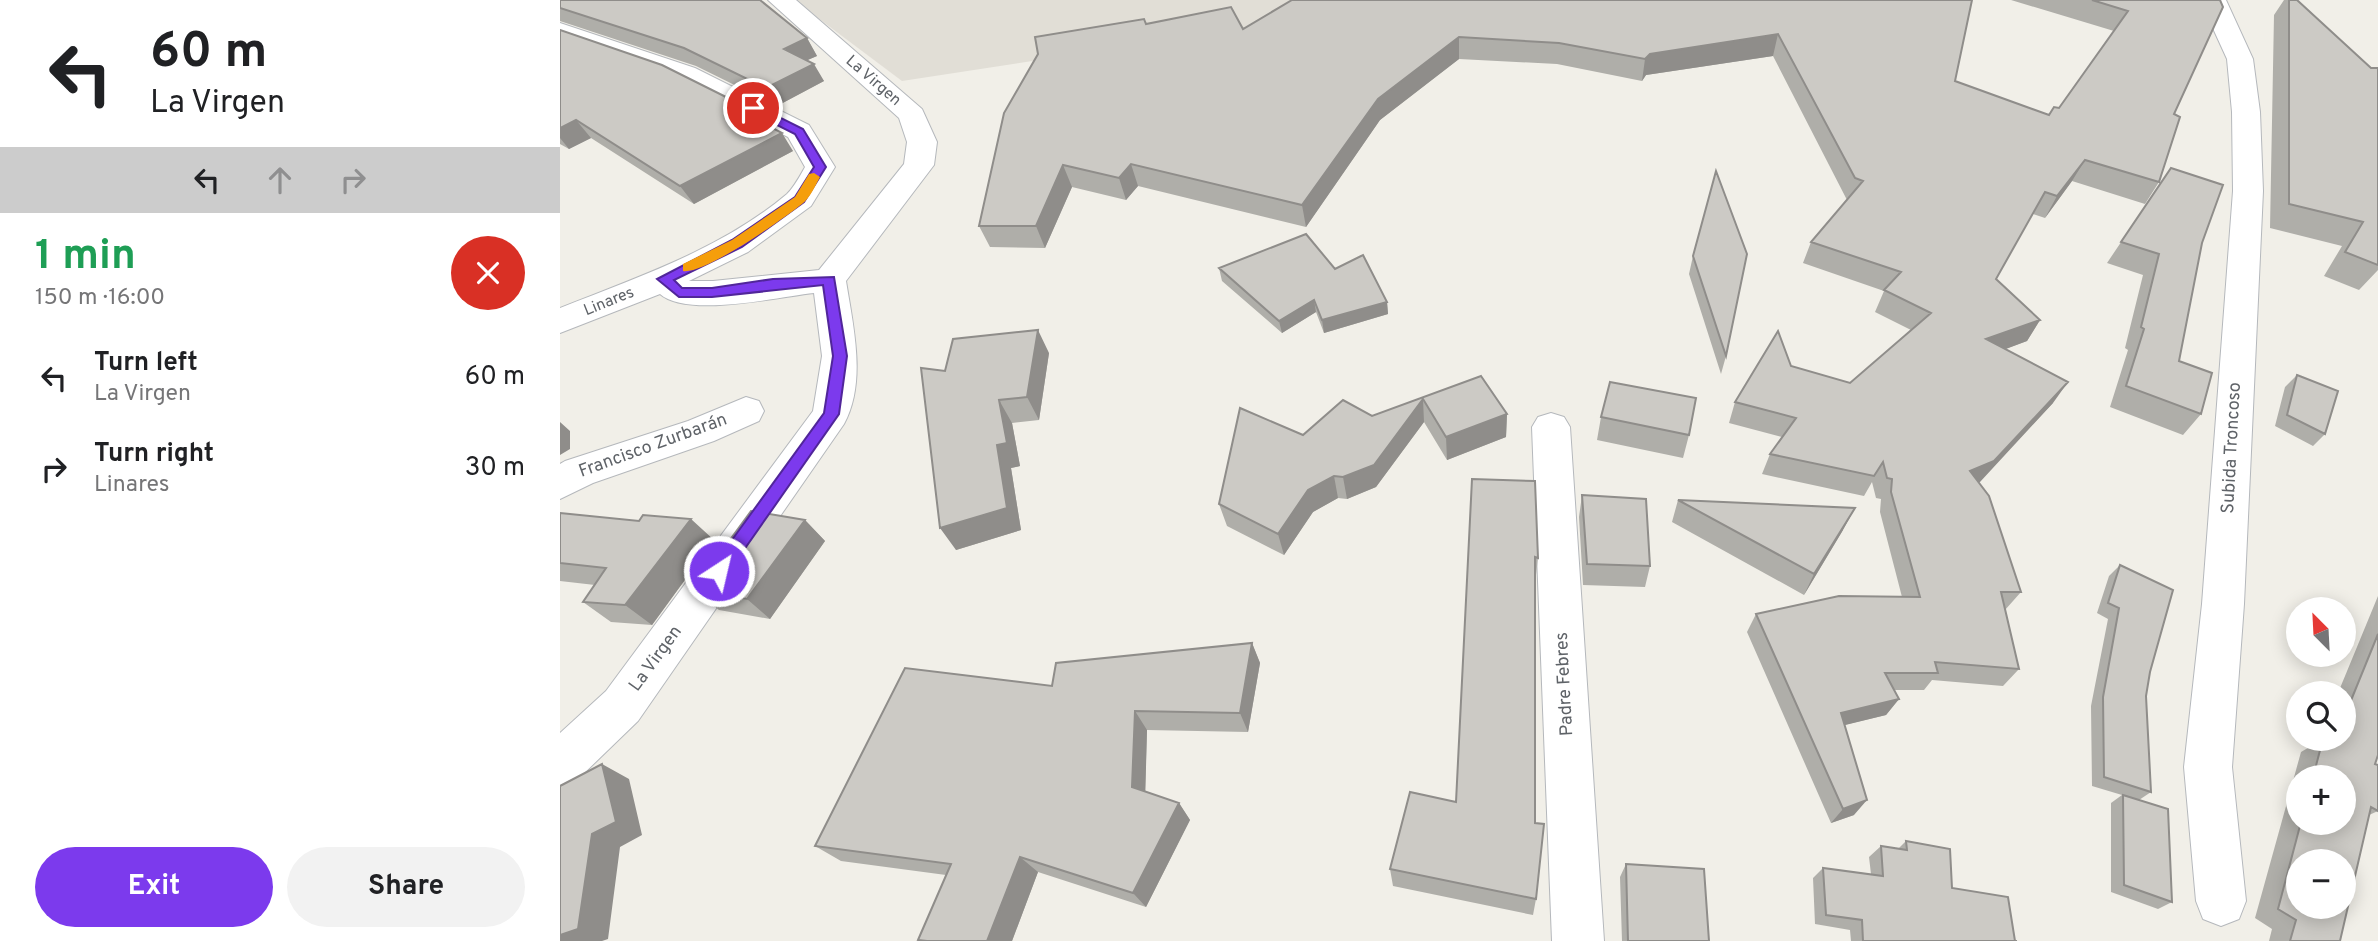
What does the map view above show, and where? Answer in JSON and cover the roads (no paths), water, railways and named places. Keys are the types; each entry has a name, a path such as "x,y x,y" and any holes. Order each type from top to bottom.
{"street":[{"name":"La Virgen","path":"560,764 622,706 831,414 840,356 829,280 919,165 922,142 912,115 780,0"},
{"name":"Subida Troncoso","path":"2213,0 2241,59 2246,112 2248,191 2223,604 2208,766 2221,901"},
{"name":"Linares","path":"560,31 685,74 799,131 820,167 800,200 737,244 664,279 560,321"},
{"path":"664,279 679,292 712,293 773,284 829,280"},
{"name":"Francisco Zurbarán","path":"560,483 579,472 701,431 746,411"},
{"name":"Padre Febres","path":"1551,427 1578,941"}]}
